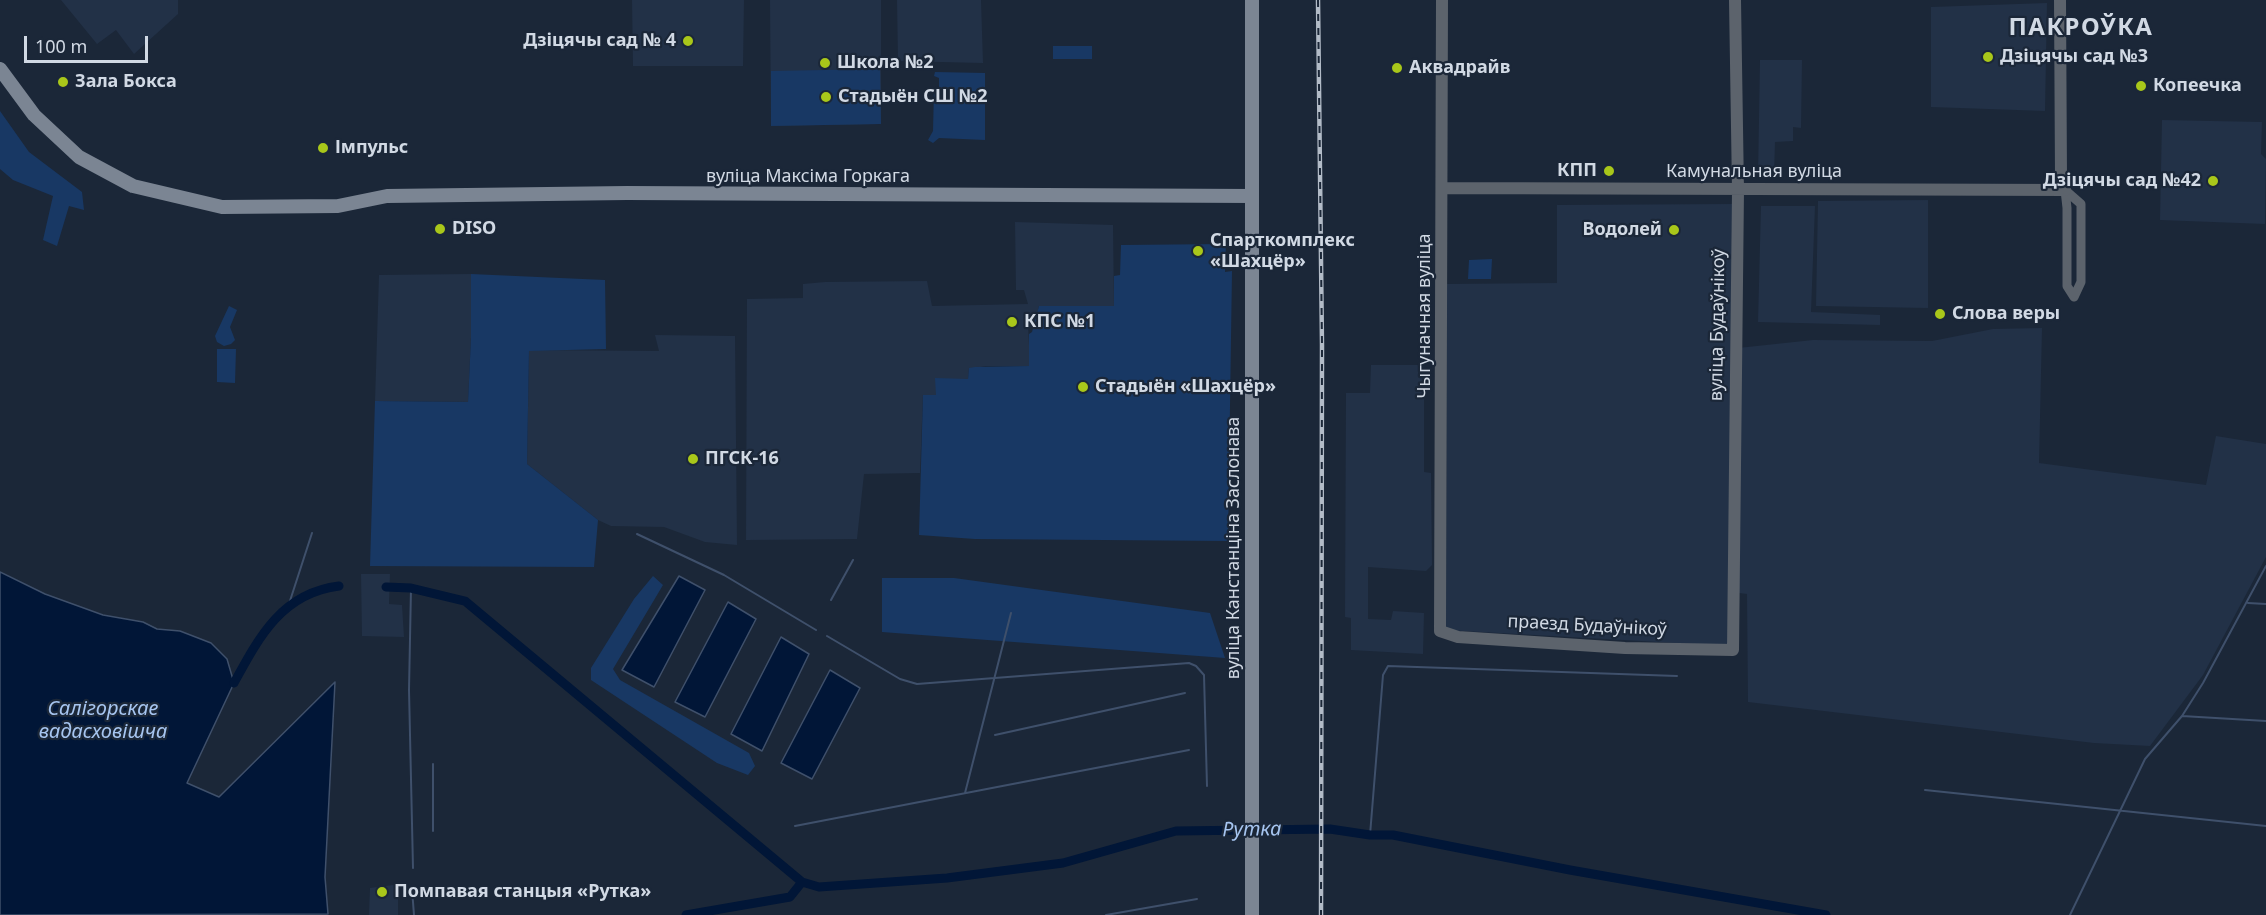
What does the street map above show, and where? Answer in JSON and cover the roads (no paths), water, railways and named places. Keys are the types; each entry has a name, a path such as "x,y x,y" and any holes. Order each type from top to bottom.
{"main road":[{"name":"вуліца Канстанціна Заслонава","path":"1252,0 1252,915"},
{"name":"вуліца Максіма Горкага","path":"0,69 34,115 79,157 133,186 222,207 338,206 387,196 627,194 1252,196"}],"street":[{"name":"Чыгуначная вуліца","path":"1440,631 1442,0"},
{"name":"вуліца Будаўнікоў","path":"1733,650 1738,190 1735,0"},
{"path":"2060,0 2061,178 2067,208 2067,286 2074,297 2081,282 2081,204 2065,190"},
{"name":"Камунальная вуліца","path":"1443,188 2065,190"},
{"name":"праезд Будаўнікоў","path":"1440,631 1458,637 1625,648 1733,650"}],"water":[{"name":"Салігорскае вадасховішча","path":"0,572 45,594 103,615 143,622 157,629 180,631 211,643 227,659 234,683 187,783 219,797 335,682 325,877 328,914 0,915"},
{"path":"679,576 705,590 654,687 622,670"},
{"path":"728,602 756,619 705,717 675,702"},
{"path":"781,637 809,654 762,751 731,734"},
{"path":"830,670 860,688 812,779 781,763"}],"waterway":[{"path":"288,607 312,533"},
{"path":"637,534 724,575 816,630"},
{"path":"831,600 853,560"},
{"path":"2070,915 2145,759 2182,716 2203,683 2266,566"},
{"path":"234,683 253,649 274,620 302,598 319,590 339,586"},
{"path":"386,587 411,588 465,601 802,882"},
{"path":"411,588 409,690 413,868"},
{"path":"2248,603 2266,604"},
{"path":"965,793 1011,613"},
{"path":"827,636 900,679 917,684 1189,663 1196,666 1204,675 1207,786"},
{"path":"1370,835 1383,675 1388,666 1677,676"},
{"path":"995,735 1185,693"},
{"path":"2182,716 2266,721"},
{"path":"795,826 1189,750"},
{"path":"433,764 433,831"},
{"path":"1925,790 2266,826"},
{"name":"Рутка","path":"686,915 790,897 802,882 819,887 947,878 1063,863 1176,831 1330,829 1370,835 1393,835 1570,870 1826,915"},
{"path":"412,889 414,915"},
{"path":"1106,915 1197,899"}],"railway":[{"path":"1318,0 1322,345 1321,915"}],"place":[{"name":"Дзіцячы сад № 4","path":"688,41"},
{"name":"Дзіцячы сад №3","path":"1988,57"},
{"name":"Школа №2","path":"825,63"},
{"name":"Аквадрайв","path":"1397,68"},
{"name":"Зала Бокса","path":"63,82"},
{"name":"Копеечка","path":"2141,86"},
{"name":"Стадыён СШ №2","path":"826,97"},
{"name":"Імпульс","path":"323,148"},
{"name":"КПП","path":"1609,171"},
{"name":"Дзіцячы сад №42","path":"2213,181"},
{"name":"DISO","path":"440,229"},
{"name":"Водолей","path":"1674,230"},
{"name":"Спарткомплекс «Шахцёр»","path":"1198,251"},
{"name":"Слова веры","path":"1940,314"},
{"name":"КПС №1","path":"1012,322"},
{"name":"Стадыён «Шахцёр»","path":"1083,387"},
{"name":"ПГСК-16","path":"693,459"},
{"name":"Помпавая станцыя «Рутка»","path":"382,892"}],"district":[{"name":"ПАКРОЎКА","path":"2081,28"}]}
